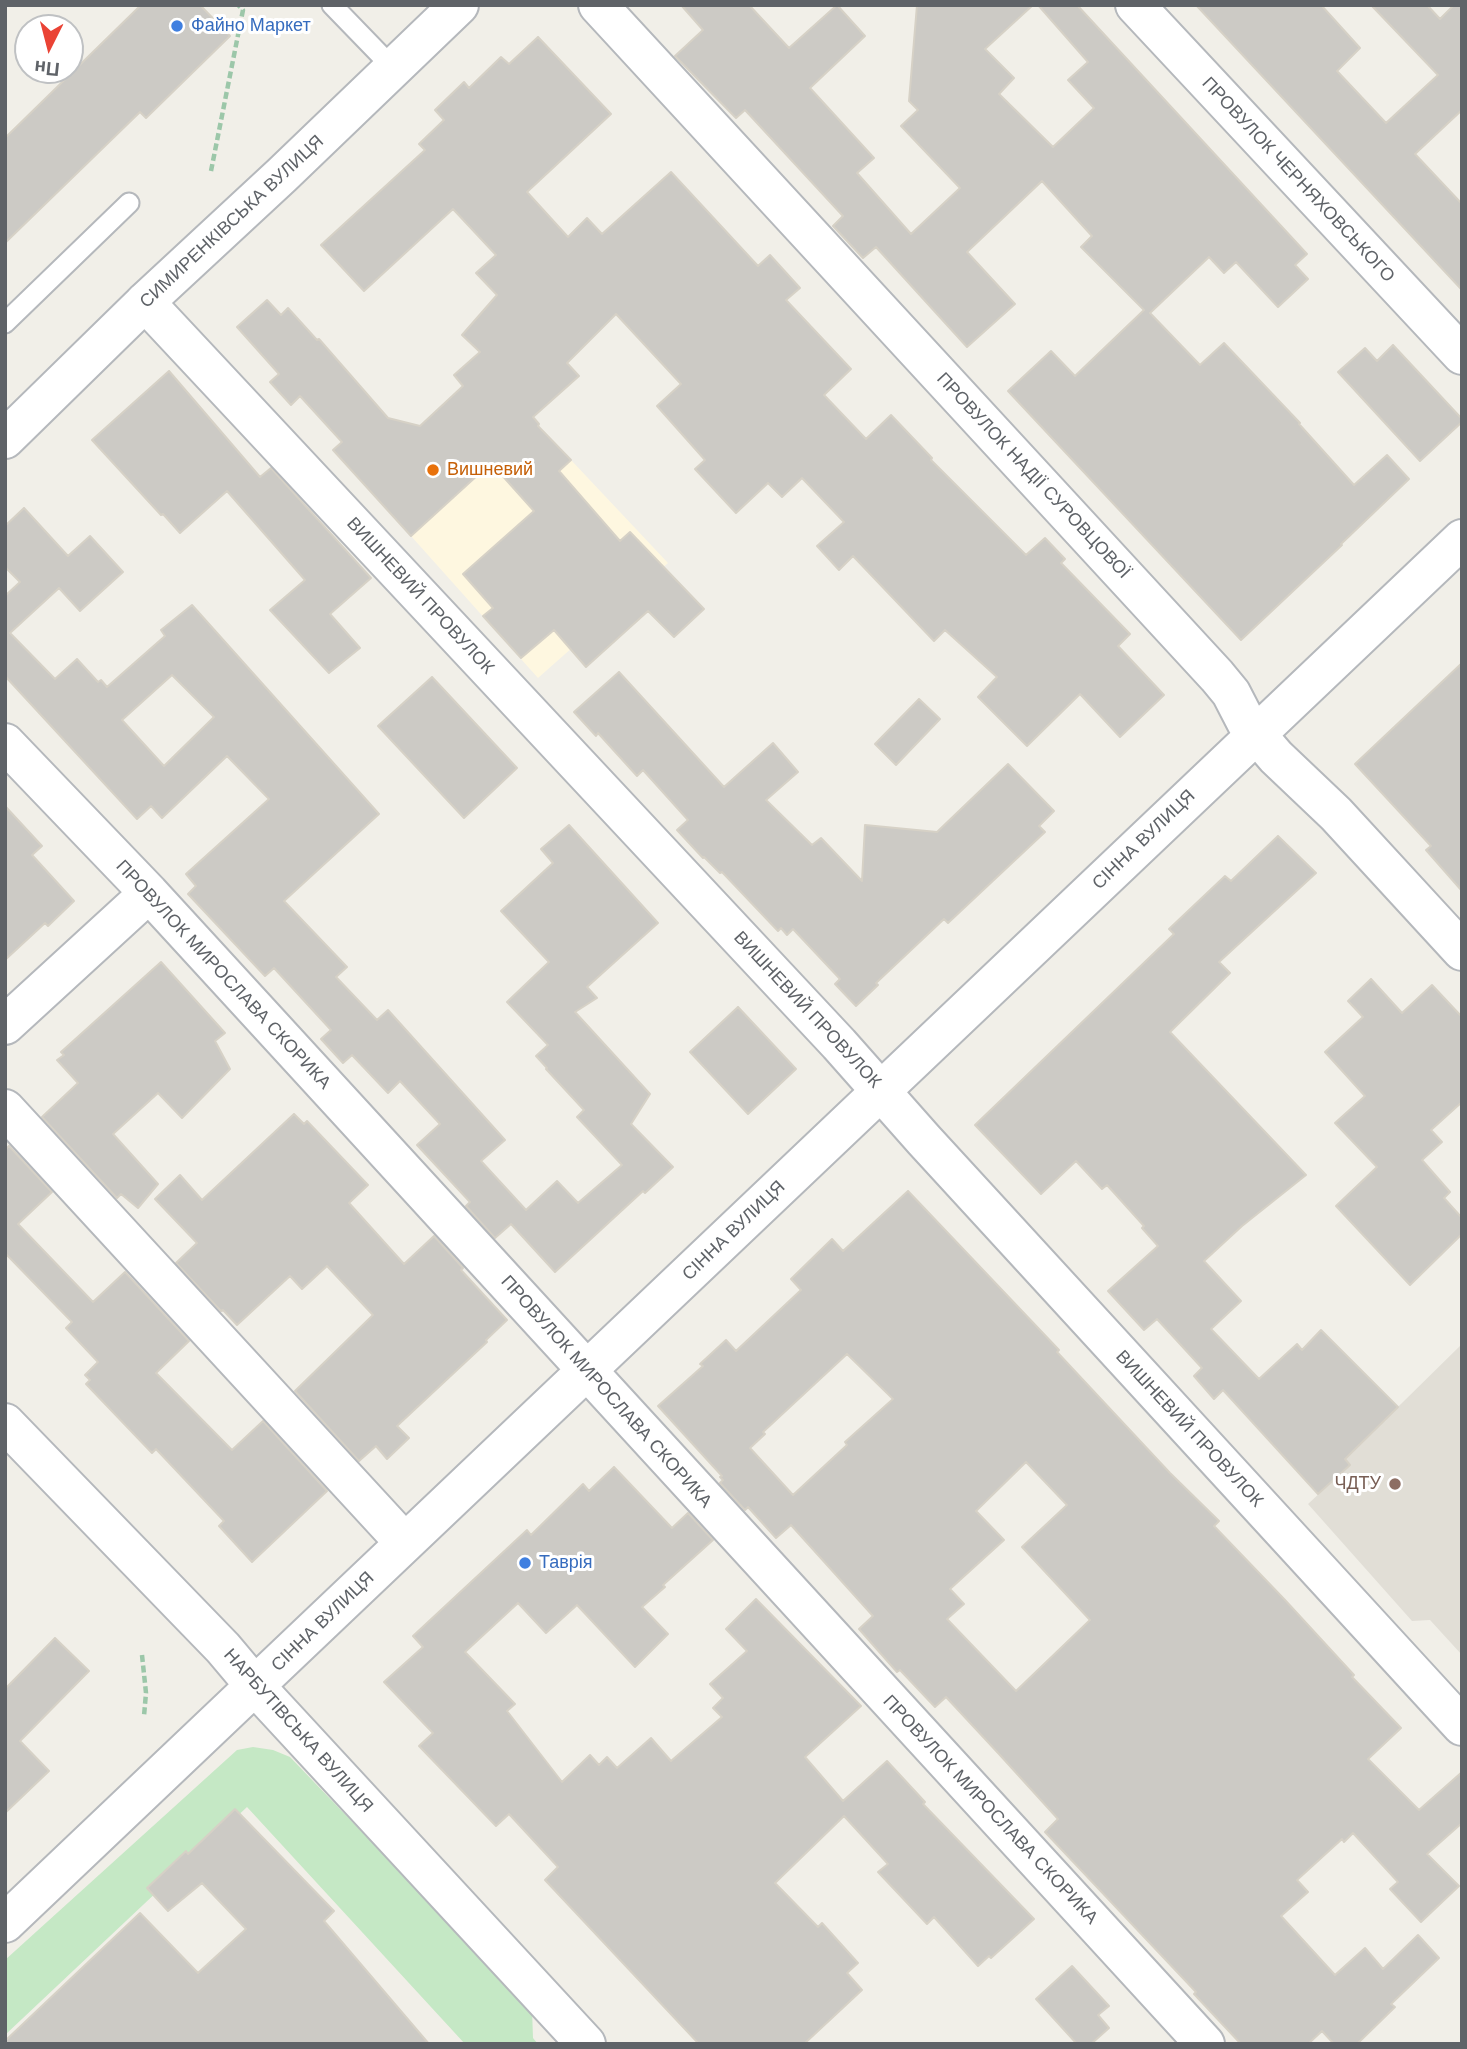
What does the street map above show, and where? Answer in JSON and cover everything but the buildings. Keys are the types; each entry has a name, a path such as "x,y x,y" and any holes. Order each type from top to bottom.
{"street":[{"name":"СИМИРЕНКІВСЬКА ВУЛИЦЯ","path":"5,439 145,302 459,5"},
{"name":"ПРОВУЛОК НАДІЇ СУРОВЦОВОЇ","path":"598,5 1217,676 1231,693 1246,722 1290,772 1336,814 1462,951"},
{"name":"ПРОВУЛОК ЧЕРНЯХОВСЬКОГО","path":"1135,5 1462,355"},
{"name":"ВИШНЕВИЙ ПРОВУЛОК","path":"145,302 881,1090 1462,1726"},
{"name":"СІННА ВУЛИЦЯ","path":"5,1923 1462,539"},
{"name":"ПРОВУЛОК МИРОСЛАВА СКОРИКА","path":"5,743 149,893 1205,2044"},
{"path":"5,1025 149,893"},
{"path":"5,1109 405,1543"},
{"name":"НАРБУТІВСЬКА ВУЛИЦЯ","path":"5,1423 223,1648 586,2044"}],"lane":[{"path":"332,5 394,69"},
{"path":"5,323 129,203"}],"path":[{"path":"211,171 243,10 238,5"},
{"path":"142,1655 146,1693 144,1716"}],"shaded area":[{"path":"501,454 536,493 571,460 668,563 538,678 411,536"},
{"name":"ЧДТУ","path":"1462,1344 1462,1655 1430,1620 1412,1621 1308,1504 1350,1465 1345,1459"}],"green space":[{"path":"253,1747 273,1750 290,1757 532,2009 533,2038 538,2044 465,2044 247,1807 5,2035 5,1960 237,1750"}],"place":[{"name":"Файно Маркет","path":"177,26"},
{"name":"Вишневий","path":"433,470"},
{"name":"ЧДТУ","path":"1395,1484"},
{"name":"Таврія","path":"525,1563"}]}
